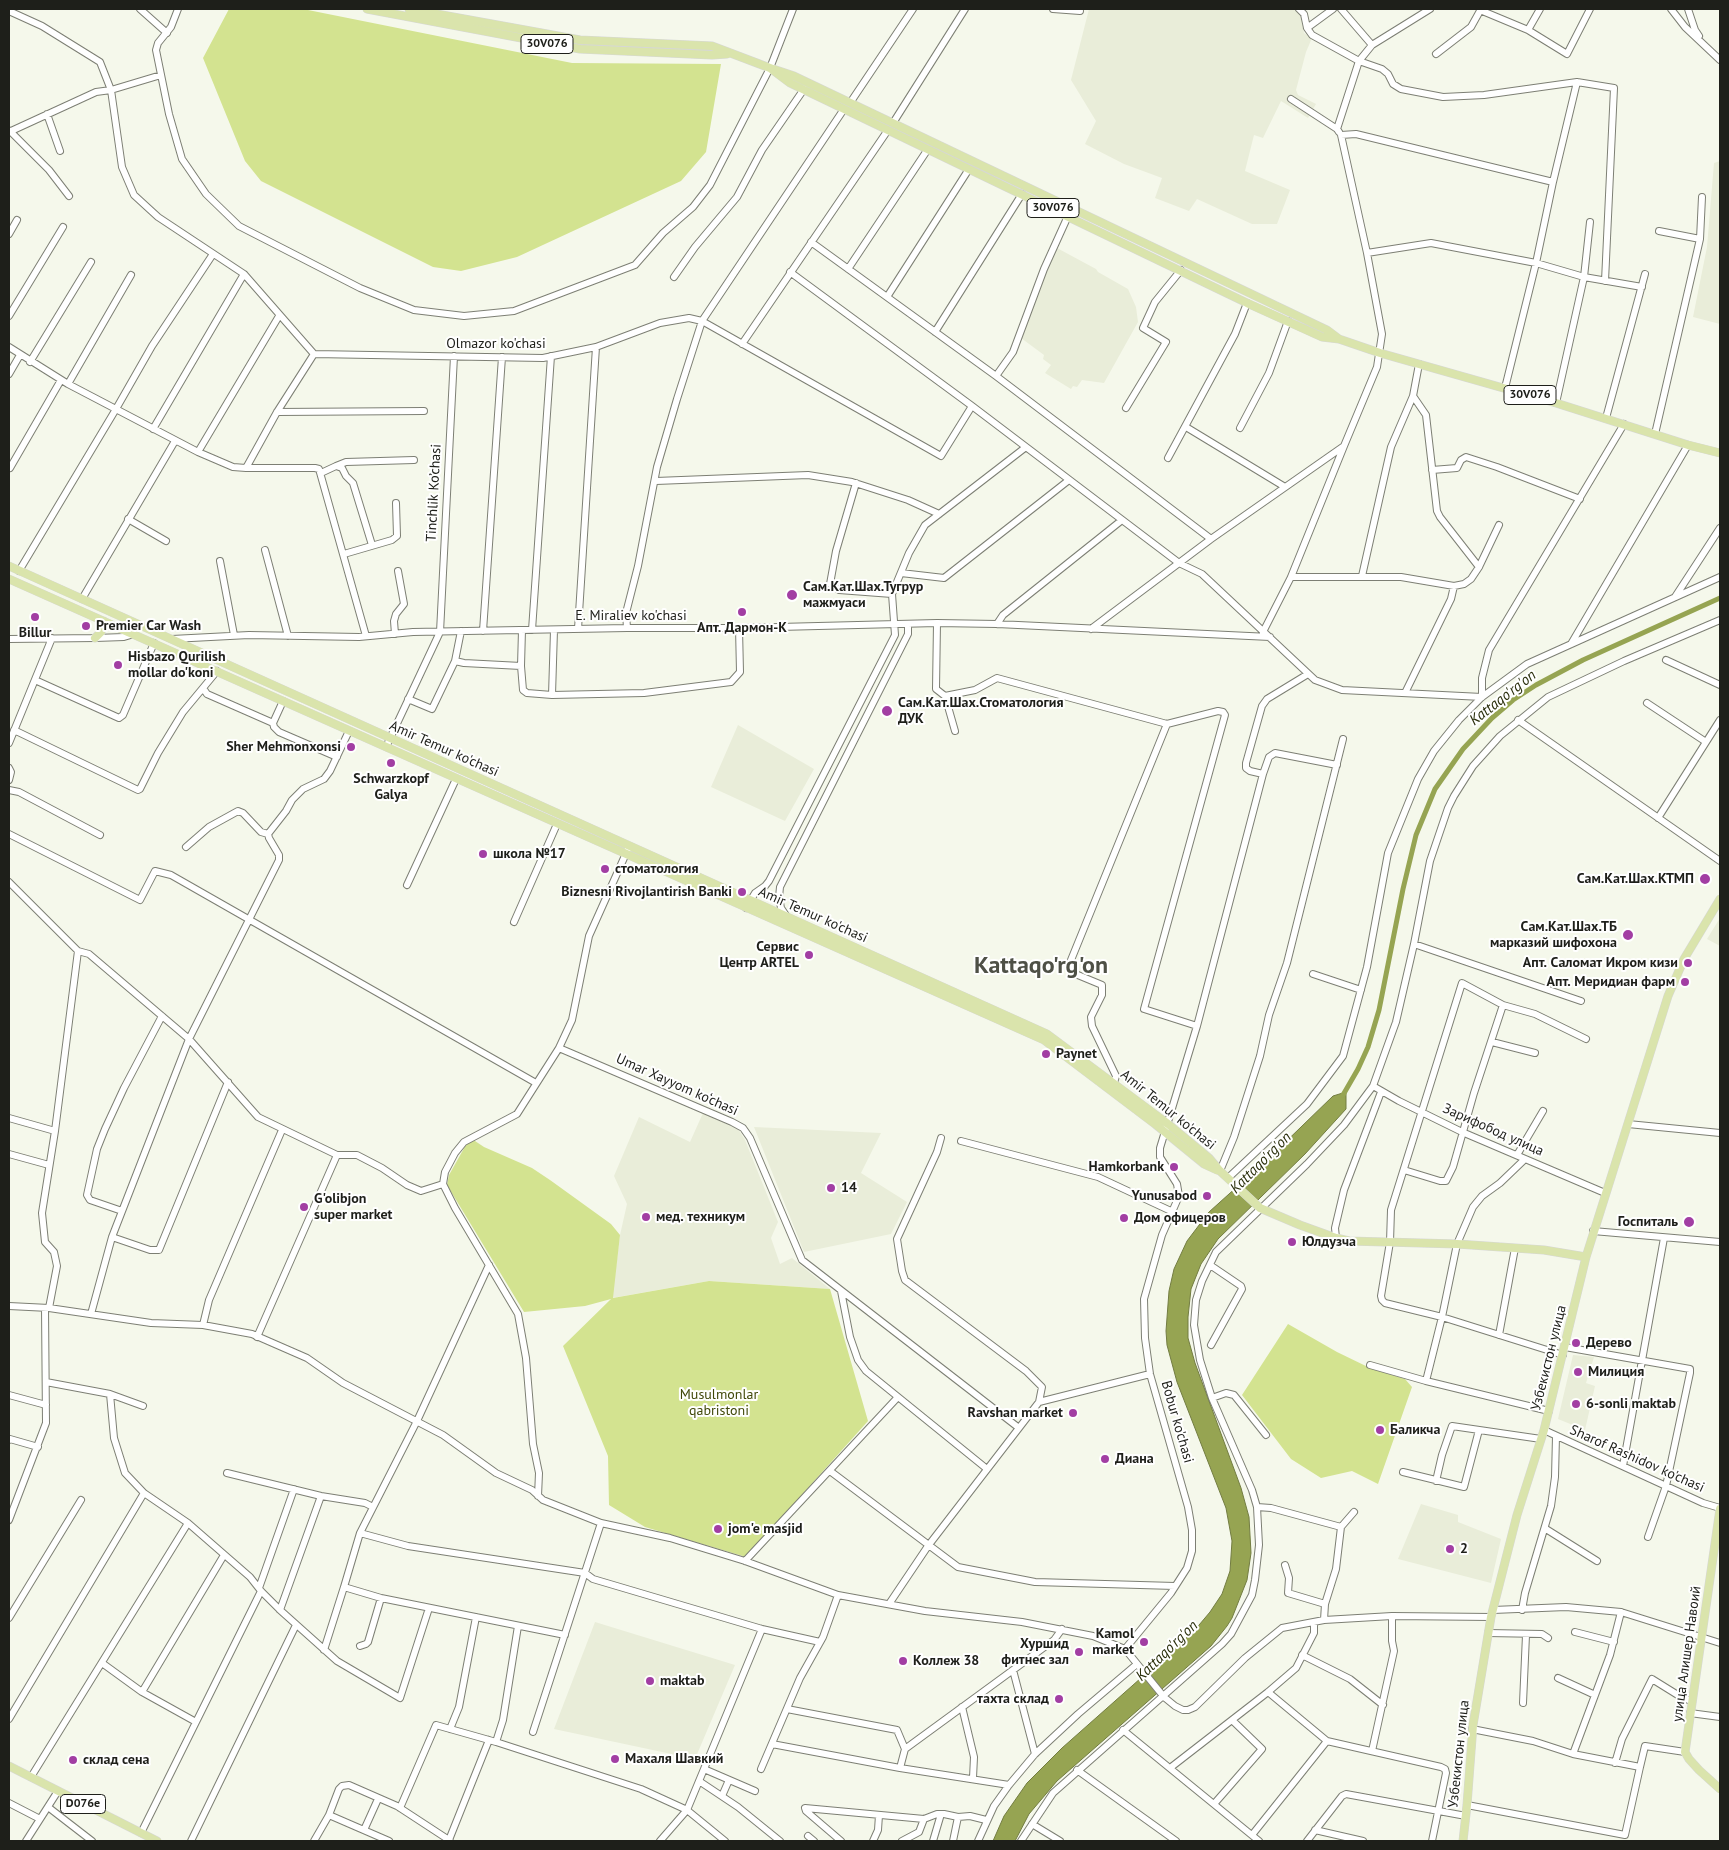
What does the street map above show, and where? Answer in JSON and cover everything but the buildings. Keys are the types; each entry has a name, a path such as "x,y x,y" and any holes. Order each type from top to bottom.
{"main road":[{"name":"30V076","path":"367,9 580,49 712,55 729,54"},
{"name":"30V076","path":"409,9 580,40 712,46 729,54 794,76 850,103 928,149 1247,303 1322,337 1339,339 1380,353 1505,388 1688,445 1720,453"},
{"name":"30V076","path":"770,68 790,83 844,109 890,126 1327,330 1339,339"},
{"name":"Amir Temur ko'chasi","path":"9,566 750,900 975,1005 1054,1046 1167,1128"},
{"name":"Amir Temur ko'chasi","path":"9,578 625,855 746,908 1047,1034 1114,1083 1167,1128 1204,1164 1220,1171 1258,1207"},
{"path":"74,607 80,598"},
{"path":"95,638 101,632 104,621"},
{"name":"Узбекистон улица","path":"1463,1841 1472,1729 1492,1613 1517,1515 1542,1439 1593,1231 1668,996 1684,959 1720,899"},
{"path":"1258,1207 1336,1238 1349,1241 1457,1244 1544,1250 1586,1257"},
{"name":"улица Алишер Навоий","path":"1686,1752 1691,1701 1720,1509"},
{"path":"1686,1752 1689,1759 1699,1770 1720,1788"},
{"name":"D076e","path":"9,1766 158,1841"}],"street":[{"path":"140,9 167,33"},
{"path":"178,9 167,33 157,46 161,75 169,114 182,159 206,194 239,226 360,288 414,310 464,316 514,311 634,265 663,234 693,207 710,184 770,68 793,9"},
{"path":"850,103 913,9"},
{"path":"742,344 890,126 965,9"},
{"path":"1053,9 1080,11"},
{"path":"1299,9 1304,14 1307,28 1312,35 1359,61 1382,69 1388,74 1393,84 1401,89 1443,97 1484,95 1577,82 1614,88 1605,281"},
{"path":"1307,28 1333,9"},
{"path":"1341,9 1372,44"},
{"path":"1337,129 1359,61 1372,44 1430,9"},
{"path":"1436,54 1471,27 1481,9 1528,30 1567,54 1590,9"},
{"path":"1528,30 1540,9"},
{"path":"1671,9 1720,60"},
{"path":"1688,9 1695,30 1707,47"},
{"path":"9,11 42,26 100,62 112,90 122,168 134,195 158,217 244,274 314,354 277,412 246,468"},
{"path":"69,196 49,170 9,131 96,92 112,90 161,75"},
{"path":"1505,388 1536,263 1577,82"},
{"path":"674,277 695,246 737,197 762,150 804,89"},
{"path":"1263,632 1291,577 1377,368 1382,334 1367,253 1341,136 1337,129 1290,99"},
{"path":"627,628 626,612 656,481 657,467 702,321 844,109"},
{"path":"47,114 60,151"},
{"path":"1341,136 1356,134 1553,182"},
{"path":"848,269 928,149"},
{"path":"887,297 969,168"},
{"path":"935,332 1022,194"},
{"path":"1655,434 1700,239 1702,197"},
{"path":"996,376 1013,352 1044,269 1068,216"},
{"path":"9,234 17,220"},
{"path":"1556,403 1584,277 1590,222"},
{"path":"9,316 63,227"},
{"path":"1659,231 1700,239"},
{"path":"811,242 996,376 1211,539"},
{"path":"1367,253 1430,243 1536,263 1584,277 1642,288"},
{"path":"19,571 152,346 213,254"},
{"path":"30,362 91,262"},
{"path":"1126,408 1166,342 1143,328 1155,302 1181,270"},
{"path":"790,272 972,406 1179,563 1202,574 1315,680 1342,690 1482,697"},
{"path":"154,429 244,274"},
{"path":"1606,418 1645,274"},
{"path":"10,468 131,275"},
{"path":"1168,458 1235,334 1247,303"},
{"path":"198,452 279,316"},
{"name":"Olmazor ko'chasi","path":"314,354 542,358 596,347 660,323 689,318 702,321"},
{"path":"702,321 941,456 972,406"},
{"path":"1240,428 1270,373 1288,321"},
{"path":"9,347 30,362 65,382 175,441 233,467 319,469 366,636"},
{"path":"578,629 596,347"},
{"path":"9,374 20,355"},
{"name":"Tinchlik Ko’chasi","path":"440,632 454,356"},
{"path":"532,630 551,356"},
{"path":"484,631 502,357"},
{"path":"1362,576 1391,446 1413,396 1419,364"},
{"path":"1413,396 1426,415 1437,511 1480,566"},
{"path":"277,412 424,411"},
{"path":"1482,697 1482,678 1489,650 1624,424"},
{"path":"1186,426 1285,487"},
{"path":"80,598 175,441"},
{"path":"1570,645 1688,445"},
{"path":"1092,629 1211,539 1344,446"},
{"path":"746,908 755,893 765,886 769,880 895,635 892,594 909,553 925,525 1026,447"},
{"path":"1432,470 1457,468 1461,460 1466,457 1580,498"},
{"path":"321,473 346,462 414,460"},
{"path":"336,466 342,468 346,476 353,483 372,546"},
{"path":"656,481 808,475 856,483 908,500 939,514"},
{"path":"901,573 944,578 1069,480"},
{"path":"856,483 836,551 830,584 839,590 892,594"},
{"path":"344,554 392,540 397,536 396,503"},
{"path":"128,519 166,541"},
{"path":"997,624 1003,615 1122,520"},
{"path":"1291,577 1401,577 1454,586 1464,584 1471,579 1480,566 1498,525"},
{"path":"1675,598 1720,528"},
{"path":"265,550 288,636"},
{"path":"220,561 234,635"},
{"path":"395,634 394,621 396,614 404,604 398,571"},
{"path":"1231,1181 1307,1104 1343,1056 1367,967 1388,853 1418,778 1434,751 1459,720 1482,697 1527,664 1720,577"},
{"path":"1406,693 1451,599 1454,586"},
{"path":"1020,1841 1053,1793 1227,1639 1252,1595 1256,1580 1259,1545 1257,1507 1252,1490 1212,1398 1200,1360 1194,1325 1196,1300 1216,1252 1258,1207 1307,1164 1344,1125 1373,1086 1396,1022 1430,862 1448,808 1473,766 1500,736 1548,698 1720,620"},
{"path":"937,623 936,688 945,696 955,731"},
{"name":"E. Miraliev ko'chasi","path":"170,639 234,635 366,636 461,631 739,628 937,623 997,624 1270,638"},
{"path":"787,917 781,908 780,887 908,634 908,624"},
{"path":"522,630 521,666 523,690 527,693 552,696 644,693 731,682 740,672 739,628"},
{"path":"552,696 554,630"},
{"path":"408,699 432,709 455,661 461,631"},
{"path":"386,747 440,632"},
{"path":"9,639 124,637 134,634"},
{"path":"9,743 52,638"},
{"path":"35,680 119,718 123,715 154,643"},
{"path":"1666,660 1720,685"},
{"path":"455,661 521,666"},
{"path":"14,730 138,790 171,730 183,712 217,671"},
{"path":"1263,774 1246,768 1262,706 1267,699 1308,674"},
{"path":"945,696 975,690 998,678 1168,724 1218,711 1223,712 1225,715 1144,1009 1197,1026"},
{"path":"203,688 207,694 273,723 279,732 336,757"},
{"path":"273,723 283,701"},
{"path":"1647,703 1706,742"},
{"path":"1518,720 1720,861"},
{"path":"1658,818 1720,720"},
{"path":"1114,1083 1116,1076 1092,1026 1091,1017 1102,995 1102,986 1073,973 1069,965 1168,724"},
{"path":"268,834 292,800 303,789 324,779 349,731"},
{"path":"1220,1171 1234,1137 1260,1056 1269,1015 1287,963 1343,739"},
{"path":"1167,1128 1197,1026 1269,757 1275,753 1337,765"},
{"path":"9,768 11,772 9,780"},
{"path":"406,885 456,779"},
{"path":"9,790 19,792 100,835"},
{"path":"186,847 209,827 238,811 243,813 261,832 268,834"},
{"path":"514,922 557,824"},
{"path":"9,834 140,900 155,871 171,875 536,1083"},
{"path":"91,1314 112,1237 189,1039 279,860 279,855 268,834"},
{"path":"538,1496 539,1473 533,1444 526,1358 518,1314 455,1208 443,1184 445,1172 455,1153 464,1142 517,1114 559,1048 572,1020 589,936 629,846"},
{"path":"9,882 78,951 89,954 189,1039 258,1118 337,1155 357,1155 382,1168 407,1185 421,1191 443,1184"},
{"path":"1414,944 1581,1002"},
{"path":"9,1520 46,1423 47,1308 57,1266 54,1252 45,1242 42,1213 55,1132 78,951"},
{"path":"1313,974 1361,990"},
{"path":"1586,1039 1535,1014 1503,1006 1462,983 1452,1020 1391,1210 1390,1242 1381,1296 1382,1300 1386,1303 1564,1351 1690,1368 1666,1486 1648,1537"},
{"path":"1404,1170 1440,1181 1446,1180 1453,1167 1462,1132 1503,1006"},
{"path":"122,1211 90,1200 87,1195 97,1149 124,1088 162,1016"},
{"path":"1492,1042 1535,1053"},
{"name":"Umar Xayyom ko‘chasi","path":"559,1048 743,1128 750,1138 802,1260 1018,1428"},
{"path":"112,1237 150,1250 159,1250 228,1082"},
{"name":"Зарифобод улица","path":"1373,1086 1381,1092 1462,1132 1605,1193"},
{"path":"1336,1238 1335,1228 1344,1190 1381,1092"},
{"path":"1517,1155 1544,1111"},
{"path":"9,1118 55,1132"},
{"path":"1628,1124 1720,1133"},
{"name":"Bobur ko'chasi","path":"1125,1649 1176,1586 1187,1568 1192,1551 1192,1530 1188,1507 1150,1374 1144,1338 1144,1300 1162,1235 1179,1196 1177,1184 1160,1157 1167,1128"},
{"path":"203,1326 209,1300 282,1130"},
{"path":"889,1604 928,1546 1038,1402 1042,1386 1026,1371 905,1280 897,1239 937,1152 941,1138"},
{"path":"961,1141 1098,1178 1173,1212"},
{"path":"9,1154 49,1165"},
{"path":"257,1336 337,1155"},
{"path":"1426,1381 1457,1244 1473,1208 1482,1196 1500,1183 1525,1159"},
{"path":"1593,1231 1720,1242"},
{"path":"1623,1466 1664,1238"},
{"path":"1499,1335 1515,1248"},
{"path":"324,1650 360,1533 417,1422 489,1265"},
{"path":"1210,1265 1241,1286 1242,1289 1211,1345"},
{"path":"841,1291 850,1337 858,1360 866,1371 987,1469"},
{"path":"9,1306 47,1308 151,1323 203,1326 257,1336 307,1358 343,1382 442,1435 496,1473 532,1490 543,1500 601,1523 670,1538 745,1561 838,1595 970,1617 1022,1622 1093,1636 1125,1649 1163,1695 1175,1706 1183,1710 1194,1707 1245,1658 1282,1628 1324,1620 1492,1613 1566,1607 1622,1612 1720,1643"},
{"path":"1370,1364 1426,1381 1549,1411"},
{"path":"1038,1402 1150,1374"},
{"path":"46,1382 110,1394 142,1406"},
{"path":"1212,1398 1226,1393 1234,1395 1266,1435"},
{"path":"110,1394 114,1438 125,1473 144,1493 188,1523 250,1577 280,1610 337,1661 400,1698 430,1608"},
{"path":"9,1395 46,1404"},
{"path":"745,1561 898,1397"},
{"path":"1436,1481 1442,1455 1452,1426 1542,1439"},
{"path":"1402,1472 1464,1487 1479,1430"},
{"name":"Sharof Rashidov ko'chasi","path":"1544,1430 1720,1509"},
{"path":"1522,1610 1527,1585 1546,1529 1551,1506 1555,1477 1556,1436"},
{"path":"9,1440 38,1446"},
{"path":"830,1471 958,1567 1035,1582 1176,1586"},
{"path":"227,1473 321,1496 365,1503 373,1507"},
{"path":"141,1833 260,1589 294,1489"},
{"path":"9,1719 144,1493"},
{"path":"280,1610 321,1496"},
{"path":"9,1618 81,1500"},
{"path":"1257,1507 1272,1508 1341,1527"},
{"path":"1324,1620 1325,1604 1336,1569 1341,1527 1354,1512"},
{"path":"31,1778 188,1523"},
{"path":"533,1732 601,1523"},
{"path":"1546,1529 1597,1562"},
{"path":"360,1533 408,1546 584,1573 593,1579 762,1629 820,1642"},
{"path":"142,1692 224,1555"},
{"path":"1285,1565 1289,1578 1288,1593 1325,1604"},
{"path":"344,1587 381,1598 564,1635"},
{"path":"761,1769 800,1678 820,1642 838,1595"},
{"path":"360,1646 368,1642 381,1598"},
{"path":"1573,1754 1614,1642 1622,1612"},
{"path":"1372,1751 1394,1651 1392,1616"},
{"path":"450,1729 459,1707 476,1617"},
{"path":"1170,1768 1296,1668 1314,1633 1314,1622"},
{"path":"191,1841 296,1625"},
{"path":"314,1841 329,1815 339,1789 342,1786 349,1785 400,1808 450,1841 492,1741 503,1720 518,1626"},
{"path":"660,1841 687,1810 762,1629"},
{"path":"905,1749 1054,1640 1062,1629"},
{"path":"1488,1632 1526,1635 1542,1634 1548,1638"},
{"path":"1575,1632 1614,1642"},
{"path":"1523,1704 1526,1635"},
{"path":"1302,1654 1350,1679 1383,1705"},
{"path":"102,1662 142,1692 196,1722"},
{"path":"978,1841 986,1820 1009,1785 1035,1754 1078,1714 1137,1664"},
{"path":"1013,1670 1035,1754"},
{"path":"1558,1678 1595,1695"},
{"path":"1615,1763 1622,1739 1652,1679 1691,1701"},
{"path":"1268,1692 1327,1741 1445,1769 1432,1841"},
{"path":"962,1707 974,1757 973,1778"},
{"path":"787,1710 897,1730 905,1749 900,1768"},
{"path":"1690,1713 1720,1717"},
{"path":"1214,1804 1262,1749 1232,1720"},
{"path":"400,1808 436,1725 641,1789 687,1810 725,1841"},
{"path":"1472,1729 1533,1741 1573,1754 1640,1767"},
{"path":"1123,1730 1259,1841"},
{"path":"1252,1835 1327,1741"},
{"path":"772,1744 900,1768 1009,1785"},
{"path":"1467,1805 1625,1838 1645,1746 1686,1752"},
{"path":"704,1769 755,1791"},
{"path":"1077,1770 1176,1841"},
{"path":"722,1796 729,1780"},
{"path":"699,1781 738,1807 780,1841"},
{"path":"26,1841 58,1791"},
{"path":"1307,1841 1342,1796 1346,1794 1466,1816"},
{"path":"364,1830 378,1799"},
{"path":"9,1803 40,1819"},
{"path":"48,1806 92,1841"},
{"path":"841,1841 806,1811 805,1808 924,1819 941,1814 958,1817 970,1816 986,1820"},
{"path":"933,1841 941,1814"},
{"path":"329,1815 389,1841"},
{"path":"873,1841 878,1830 879,1815"},
{"path":"953,1841 958,1817"},
{"path":"902,1841 919,1832 924,1819"},
{"path":"1032,1824 1060,1841"},
{"path":"1315,1830 1363,1841"},
{"path":"808,1836 814,1841"}],"shaded area":[{"path":"1089,9 1300,9 1304,33 1312,38 1306,52 1296,90 1298,95 1316,104 1308,118 1281,101 1263,138 1254,135 1245,171 1290,190 1277,224 1252,224 1197,199 1189,211 1155,198 1162,178 1124,164 1085,144 1096,121 1071,80"},
{"path":"1720,161 1720,324 1693,317 1707,247 1714,163"},
{"path":"1057,248 1128,289 1136,307 1138,322 1104,383 1082,380 1077,387 1073,386 1071,389 1045,373 1051,365 1043,359 1044,355 1021,338 1033,303"},
{"path":"738,725 814,769 785,821 711,787"},
{"path":"1720,918 1720,946 1707,939"},
{"path":"1346,1092 1346,1109 1305,1154 1218,1239 1201,1264 1191,1289 1188,1338 1195,1363 1241,1488 1249,1517 1251,1553 1247,1580 1232,1618 1211,1646 1057,1781 1029,1814 1015,1841 993,1841 1004,1816 1027,1783 1062,1748 1194,1631 1222,1594 1230,1571 1232,1541 1226,1508 1177,1382 1167,1345 1166,1331 1169,1291 1174,1269 1187,1241 1209,1212 1269,1158 1333,1096"},
{"path":"703,1113 738,1129 745,1140 778,1222 771,1238 780,1264 792,1258 830,1289 709,1281 612,1298 620,1235 627,1204 614,1176 639,1117 690,1142"},
{"name":"14","path":"754,1127 881,1133 861,1173 907,1202 891,1234 804,1252"},
{"name":"6-sonli maktab","path":"1573,1355 1594,1357 1586,1383 1595,1386 1585,1430 1558,1419"},
{"name":"2","path":"1421,1504 1458,1515 1458,1522 1501,1539 1491,1583 1398,1559"},
{"name":"maktab","path":"595,1622 735,1665 695,1759 554,1729"}],"green space":[{"path":"229,9 303,9 572,63 721,64 706,152 681,181 517,257 461,271 433,267 261,181 245,161 203,58"},
{"name":"Musulmonlar qabristoni","path":"472,1139 484,1147 532,1168 611,1224 620,1235 613,1298 709,1281 830,1289 868,1421 746,1557 645,1527 609,1505 608,1456 563,1346 611,1299 585,1306 524,1312 447,1185 449,1175 467,1143"},
{"path":"1288,1324 1337,1352 1370,1368 1405,1379 1412,1387 1378,1484 1352,1471 1321,1478 1291,1459 1242,1395"}],"waterway":[{"name":"Kattaqo'rg'on","path":"1343,1095 1368,1047 1379,1010 1403,889 1416,835 1435,789 1463,749 1492,718 1513,700 1536,685 1583,660 1720,598"}],"place":[{"name":"Сам.Кат.Шах.Тугрур мажмуаси","path":"792,595"},
{"name":"Апт. Дармон-К","path":"742,612"},
{"name":"Billur","path":"35,617"},
{"name":"Premier Car Wash","path":"86,626"},
{"name":"Hisbazo Qurilish mollar do'koni","path":"118,665"},
{"name":"Сам.Кат.Шах.Стоматология ДУК","path":"887,711"},
{"name":"Sher Mehmonxonsi","path":"351,747"},
{"name":"Schwarzkopf Galya","path":"391,763"},
{"name":"школа №17","path":"483,854"},
{"name":"стоматология","path":"605,869"},
{"name":"Сам.Кат.Шах.КТМП","path":"1705,879"},
{"name":"Biznesni Rivojlantirish Banki","path":"742,892"},
{"name":"Сам.Кат.Шах.ТБ марказий шифохона","path":"1628,935"},
{"name":"Сервис Центр ARTEL","path":"809,955"},
{"name":"Апт. Саломат Икром кизи","path":"1688,963"},
{"name":"Апт. Меридиан фарм","path":"1685,982"},
{"name":"Paynet","path":"1046,1054"},
{"name":"Hamkorbank","path":"1174,1167"},
{"name":"14","path":"831,1188"},
{"name":"Yunusabod","path":"1207,1196"},
{"name":"G'olibjon super market","path":"304,1207"},
{"name":"мед. техникум","path":"646,1217"},
{"name":"Дом офицеров","path":"1124,1218"},
{"name":"Госпиталь","path":"1689,1222"},
{"name":"Юлдузча","path":"1292,1242"},
{"name":"Дерево","path":"1576,1343"},
{"name":"Милиция","path":"1578,1372"},
{"name":"6-sonli maktab","path":"1576,1404"},
{"name":"Ravshan market","path":"1073,1413"},
{"name":"Баликча","path":"1380,1430"},
{"name":"Диана","path":"1105,1459"},
{"name":"jom'e masjid","path":"718,1529"},
{"name":"2","path":"1450,1549"},
{"name":"Kamol market","path":"1144,1642"},
{"name":"Хуршид фитнес зал","path":"1079,1652"},
{"name":"Коллеж 38","path":"903,1661"},
{"name":"maktab","path":"650,1681"},
{"name":"тахта склад","path":"1059,1699"},
{"name":"Махаля Шавкий","path":"615,1759"},
{"name":"склад сена","path":"73,1760"}],"district":[{"name":"Kattaqo'rg'on","path":"1041,966"}]}
